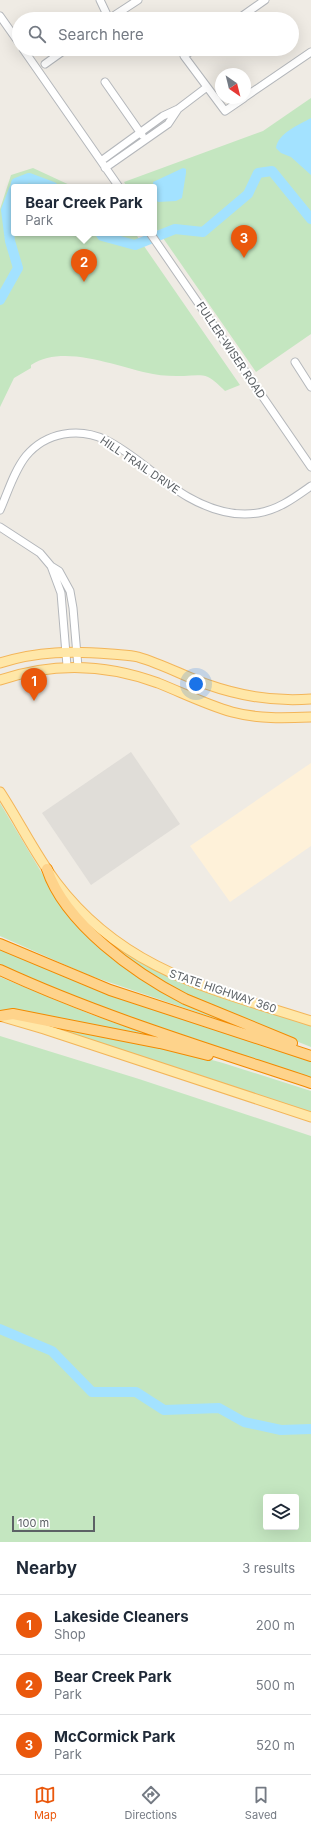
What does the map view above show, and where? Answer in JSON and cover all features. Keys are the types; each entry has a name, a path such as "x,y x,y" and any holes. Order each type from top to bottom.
{"highway":[{"path":"47,869 52,884 74,913 100,942 133,968 185,999 279,1039 311,1050"},
{"path":"0,944 110,990 311,1056"},
{"path":"0,970 106,1014 311,1083"},
{"path":"0,1016 13,1014 160,1043 207,1055 311,1088"}],"main road":[{"path":"0,663 16,658 67,651 137,657 183,673 205,684 250,696 281,700 311,699"},
{"path":"0,680 43,670 67,666 78,667 136,676 233,713 266,718 311,717"},
{"name":"STATE HIGHWAY 360","path":"0,792 47,869 68,897 97,926 128,951 147,962 198,985 311,1021"},
{"path":"0,1016 50,1031 311,1118"}],"street":[{"path":"100,0 106,12"},
{"path":"120,12 138,0"},
{"path":"248,12 265,0"},
{"path":"0,16 12,33"},
{"path":"251,94 311,52"},
{"path":"28,56 117,184"},
{"path":"45,64 56,56"},
{"path":"184,56 215,98"},
{"path":"105,82 146,140"},
{"path":"100,161 162,116 178,109 207,87"},
{"path":"220,104 225,111 236,104"},
{"path":"106,168 168,124 178,109"},
{"name":"FULLER-WISER ROAD","path":"152,236 311,468"},
{"path":"295,362 311,387"},
{"name":"HILL TRAIL DRIVE","path":"0,510 15,473 26,456 43,440 67,433 87,434 106,440 186,496 212,509 223,512 257,514 272,510 281,507 311,486"},
{"path":"0,527 40,553 51,566 58,571 70,591 78,651 78,667"},
{"path":"51,566 61,593 67,651 67,666"}],"shaded area":[{"path":"131,752 180,824 91,885 42,813"},
{"path":"311,763 311,846 230,902 190,846"}],"green space":[{"path":"311,98 311,334 256,372 157,229 157,184 125,184 124,182 263,131"},
{"path":"33,168 68,184 11,184 11,236 137,236 240,385 225,391 205,376 157,375 92,359 59,356 45,359 31,365 31,368 14,378 0,407 0,209 11,175"},
{"path":"0,803 46,880 60,900 108,951 224,1019 223,1021 88,975 0,936"},
{"path":"99,931 129,954 311,1025 311,1047 211,1007 148,975 97,933"},
{"path":"0,948 311,1061 311,1078 133,1019 84,1001 0,965"},
{"path":"0,977 90,1014 162,1039 0,1010"},
{"path":"46,1024 168,1048 223,1063 311,1091 311,1114 45,1026"},
{"path":"0,1036 139,1079 311,1136 311,1542 0,1542"}],"water":[{"path":"311,118 311,175 291,157 281,153 276,148 281,138 285,134"},
{"path":"183,168 186,169 182,198 176,201 158,202 157,184 153,184 153,182"}],"waterway":[{"path":"102,236 135,245 175,229 203,232 248,194 258,173 272,171 311,219"},
{"path":"16,184 29,178 45,184"},
{"path":"0,300 18,268 10,241 6,210 11,197"},
{"path":"0,1329 52,1351 92,1392 136,1392 164,1410 219,1408 244,1422 281,1430 311,1429"}],"place":[{"name":"McCormick Park","path":"244,258"},
{"name":"Bear Creek Park","path":"84,282"},
{"name":"Lakeside Cleaners","path":"34,701"}]}
